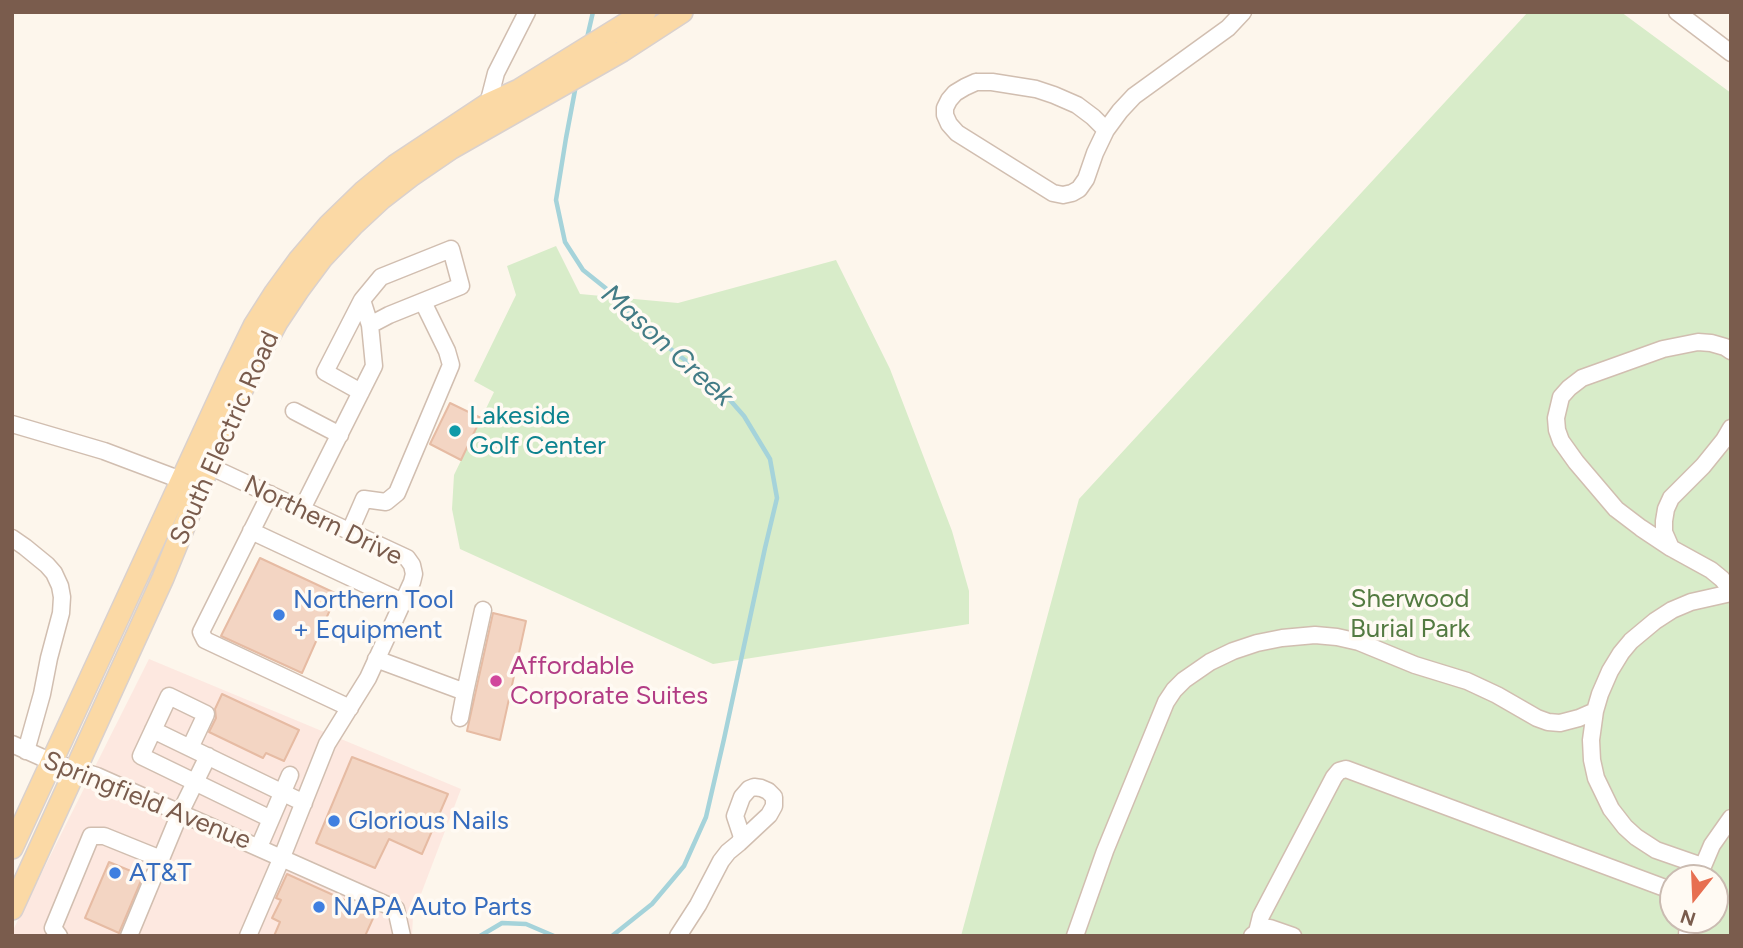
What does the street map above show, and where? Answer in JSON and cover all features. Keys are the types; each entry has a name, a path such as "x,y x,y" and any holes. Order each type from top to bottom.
{"main road":[{"name":"South Electric Road","path":"12,848 231,373 254,327 299,260 329,225 396,165 488,104 519,90 645,12"},
{"name":"South Electric Road","path":"12,909 163,578 228,419 272,331 322,258 391,191 450,149 673,19 690,12"}],"street":[{"path":"488,104 496,73 527,12"},
{"path":"1106,130 1077,105 1054,95 1036,89 992,82 976,82 965,86 949,100 945,108 949,124 957,134 1053,193 1072,193 1083,184 1106,130 1119,111 1134,96 1228,28 1243,12"},
{"path":"1677,12 1731,53"},
{"path":"361,392 325,372 362,300 381,277 451,249 461,286 370,326"},
{"path":"302,509 374,366 370,326 362,300"},
{"path":"350,531 364,499 386,502 397,493 452,365 423,302"},
{"path":"1684,864 1636,837 1611,809 1596,778 1592,760 1591,740 1595,711 1610,671 1631,642 1672,610 1731,591 1711,570 1671,548 1616,509 1561,441 1556,418 1562,397 1578,380 1663,349 1698,342 1711,342 1731,351"},
{"path":"294,411 340,435"},
{"path":"12,424 104,451 181,480"},
{"path":"1671,548 1664,532 1666,509 1671,498 1703,466 1731,428"},
{"name":"Northern Drive","path":"209,466 407,558 414,574 376,659 327,744 248,936"},
{"path":"270,494 201,632 205,640 350,708"},
{"path":"251,531 403,601"},
{"path":"12,538 54,573 62,597 61,613 42,694 19,747"},
{"path":"460,718 482,610"},
{"path":"1075,936 1105,851 1166,702 1184,680 1210,662 1233,651 1282,638 1315,635 1337,637 1359,642 1415,665 1467,681 1548,722 1560,723 1595,711"},
{"path":"376,659 465,692"},
{"path":"190,748 206,714 169,696 141,756 271,819"},
{"path":"153,730 304,803"},
{"name":"Springfield Avenue","path":"19,747 52,762 97,776 396,909 402,936"},
{"path":"129,936 180,813 208,757"},
{"path":"1255,934 1261,916 1334,777 1339,771 1346,769 1659,886"},
{"path":"259,847 290,775"},
{"path":"1704,864 1731,818"},
{"path":"59,936 53,928 92,836 104,836 161,859"},
{"path":"678,936 698,905 721,860 739,842"},
{"path":"1255,934 1270,928 1293,936"}],"shaded area":[{"path":"149,659 461,789 413,915 412,936 12,936"}],"green space":[{"name":"Sherwood Burial Park","path":"1528,12 1621,12 1731,93 1731,936 961,936 1079,499"},
{"path":"556,246 580,294 678,303 836,260 890,369 952,531 969,591 969,624 713,664 460,549 452,509 454,475 494,392 474,381 516,295 507,266"}],"building":[{"name":"Lakeside Golf Center","path":"450,403 481,418 461,460 430,444"},
{"name":"Northern Tool + Equipment","path":"260,558 337,594 302,673 221,636"},
{"name":"Affordable Corporate Suites","path":"493,613 526,621 500,740 467,731"},
{"path":"222,694 299,730 284,761 266,753 263,758 209,732"},
{"path":"352,757 448,794 422,854 389,839 375,868 316,843"},
{"path":"109,862 143,876 119,933 85,918"},
{"name":"NAPA Auto Parts","path":"287,874 375,914 365,936 274,936 280,922 272,918 281,900 276,898"}],"waterway":[{"name":"Mason Creek","path":"587,38 593,12"},
{"name":"Mason Creek","path":"576,85 556,200 565,242 583,270 608,290 651,334 715,383 744,416 770,459 777,498 706,817 684,866 652,904 612,936"},
{"name":"Mason Creek","path":"480,936 502,923 526,924 554,936"}],"place":[{"name":"Lakeside Golf Center","path":"455,431"},
{"name":"Northern Tool + Equipment","path":"279,615"},
{"name":"Affordable Corporate Suites","path":"496,681"},
{"name":"Glorious Nails","path":"334,821"},
{"name":"AT&T","path":"115,873"},
{"name":"NAPA Auto Parts","path":"319,907"}]}
